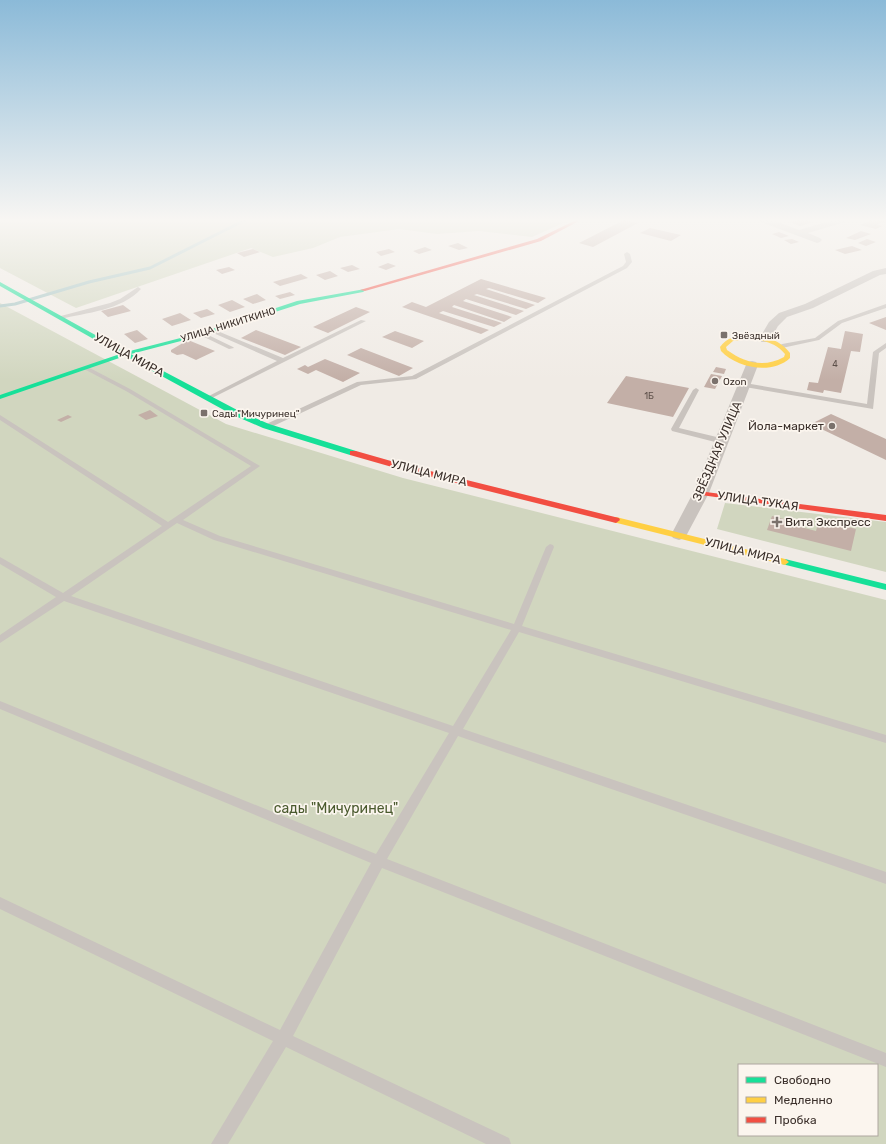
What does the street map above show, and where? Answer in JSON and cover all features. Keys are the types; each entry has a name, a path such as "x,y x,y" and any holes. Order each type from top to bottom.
{"street":[{"name":"УЛИЦА НИКИТКИНО","path":"0,397 125,354 202,334 299,302 365,290 423,273"},
{"path":"765,339 773,324 783,315 809,306 876,273"},
{"name":"УЛИЦА МИРА","path":"0,284 125,354 208,398 266,426 314,442 395,465 886,587"},
{"path":"740,338 765,339 782,346 788,354 784,361 775,364 752,365 728,356 724,352 723,347 732,339 740,338"},
{"name":"ЗВЁЗДНАЯ УЛИЦА","path":"679,535 701,493 752,365"},
{"name":"УЛИЦА ТУКАЯ","path":"701,493 886,518"}],"lane":[{"path":"266,426 359,383 370,380 402,381 414,378 613,273"},
{"path":"60,317 121,300 133,294 138,289"},
{"path":"782,346 817,339 840,322 886,306"},
{"path":"208,398 363,321"},
{"path":"213,330 283,361"},
{"path":"202,334 231,348"},
{"path":"745,385 870,407 876,352 886,346"},
{"path":"0,640 256,466 128,390 86,368"},
{"path":"696,390 675,429 722,441"},
{"path":"0,417 172,523 217,538 886,739"},
{"path":"219,1144 283,1039 379,861 518,628 550,547"},
{"path":"0,560 63,598 456,730 886,878"},
{"path":"0,705 379,861 886,1060"},
{"path":"0,903 503,1144"}],"green space":[{"path":"10,273 177,273 76,308"},
{"name":"сады \"Мичуринец\"","path":"0,303 226,424 403,478 886,600 886,1144 0,1144"},
{"path":"725,503 886,522 886,572 717,529"}],"building":[{"path":"334,273 338,276 325,280 316,275"},
{"path":"301,274 308,278 280,286 273,282"},
{"path":"481,279 546,298 538,303 489,288 486,289 535,305 526,309 477,294 474,295 524,311 516,315 466,299 463,301 512,317 504,322 454,305 452,307 502,323 494,327 443,311 439,313 489,330 481,334 402,307 412,302 426,307"},
{"path":"290,292 295,295 280,299 275,296"},
{"path":"257,294 266,300 253,304 243,299"},
{"path":"232,300 245,307 230,312 218,305"},
{"path":"123,305 131,311 108,317 101,311"},
{"path":"356,307 370,312 328,333 313,327"},
{"path":"207,309 215,314 201,318 193,313"},
{"path":"180,313 191,320 172,326 162,319"},
{"path":"886,317 886,330 869,323"},
{"path":"137,330 148,339 135,343 124,334"},
{"path":"256,330 301,347 285,355 241,338"},
{"path":"395,331 424,341 412,348 382,337"},
{"path":"845,331 863,334 860,352 851,351 841,393 824,390 823,393 807,390 809,382 818,383 828,347 841,349"},
{"path":"188,340 215,351 196,360 183,354 177,355 171,352 171,350"},
{"path":"361,348 413,368 399,376 347,355"},
{"path":"325,359 360,373 343,382 316,370 308,374 297,369 305,365 308,367"},
{"path":"716,367 726,369 724,374 713,372"},
{"path":"711,374 722,376 715,389 704,387"},
{"path":"626,376 689,388 673,417 607,403"},
{"path":"150,410 158,416 146,420 138,415"},
{"path":"831,414 886,439 886,460 811,424"},
{"path":"68,415 72,417 61,422 57,420"},
{"path":"772,516 795,522 793,525 816,531 819,520 856,529 851,551 767,530"}],"waterway":[{"path":"0,306 15,304 89,282 127,273"}],"traffic: fast":[{"path":"0,284 125,354 236,413 266,426 353,453"},
{"path":"0,397 125,354 202,334 299,302 363,290"},
{"path":"785,562 886,587"}],"traffic: slow":[{"path":"748,337 765,339 775,343 784,349 788,354 787,358 771,365 763,366 739,360 724,351 723,347 728,342 734,339 748,337"},
{"path":"616,520 785,562"}],"traffic: jam":[{"path":"363,290 421,273"},
{"path":"353,453 395,465 616,520"},
{"path":"701,493 886,518"}],"place":[{"name":"Звёздный","path":"724,335"},
{"name":"Ozon","path":"715,381"},
{"name":"Сады\"Мичуринец\"","path":"204,413"},
{"name":"Йола-маркет","path":"832,426"},
{"name":"Вита Экспресс","path":"777,522"}]}
